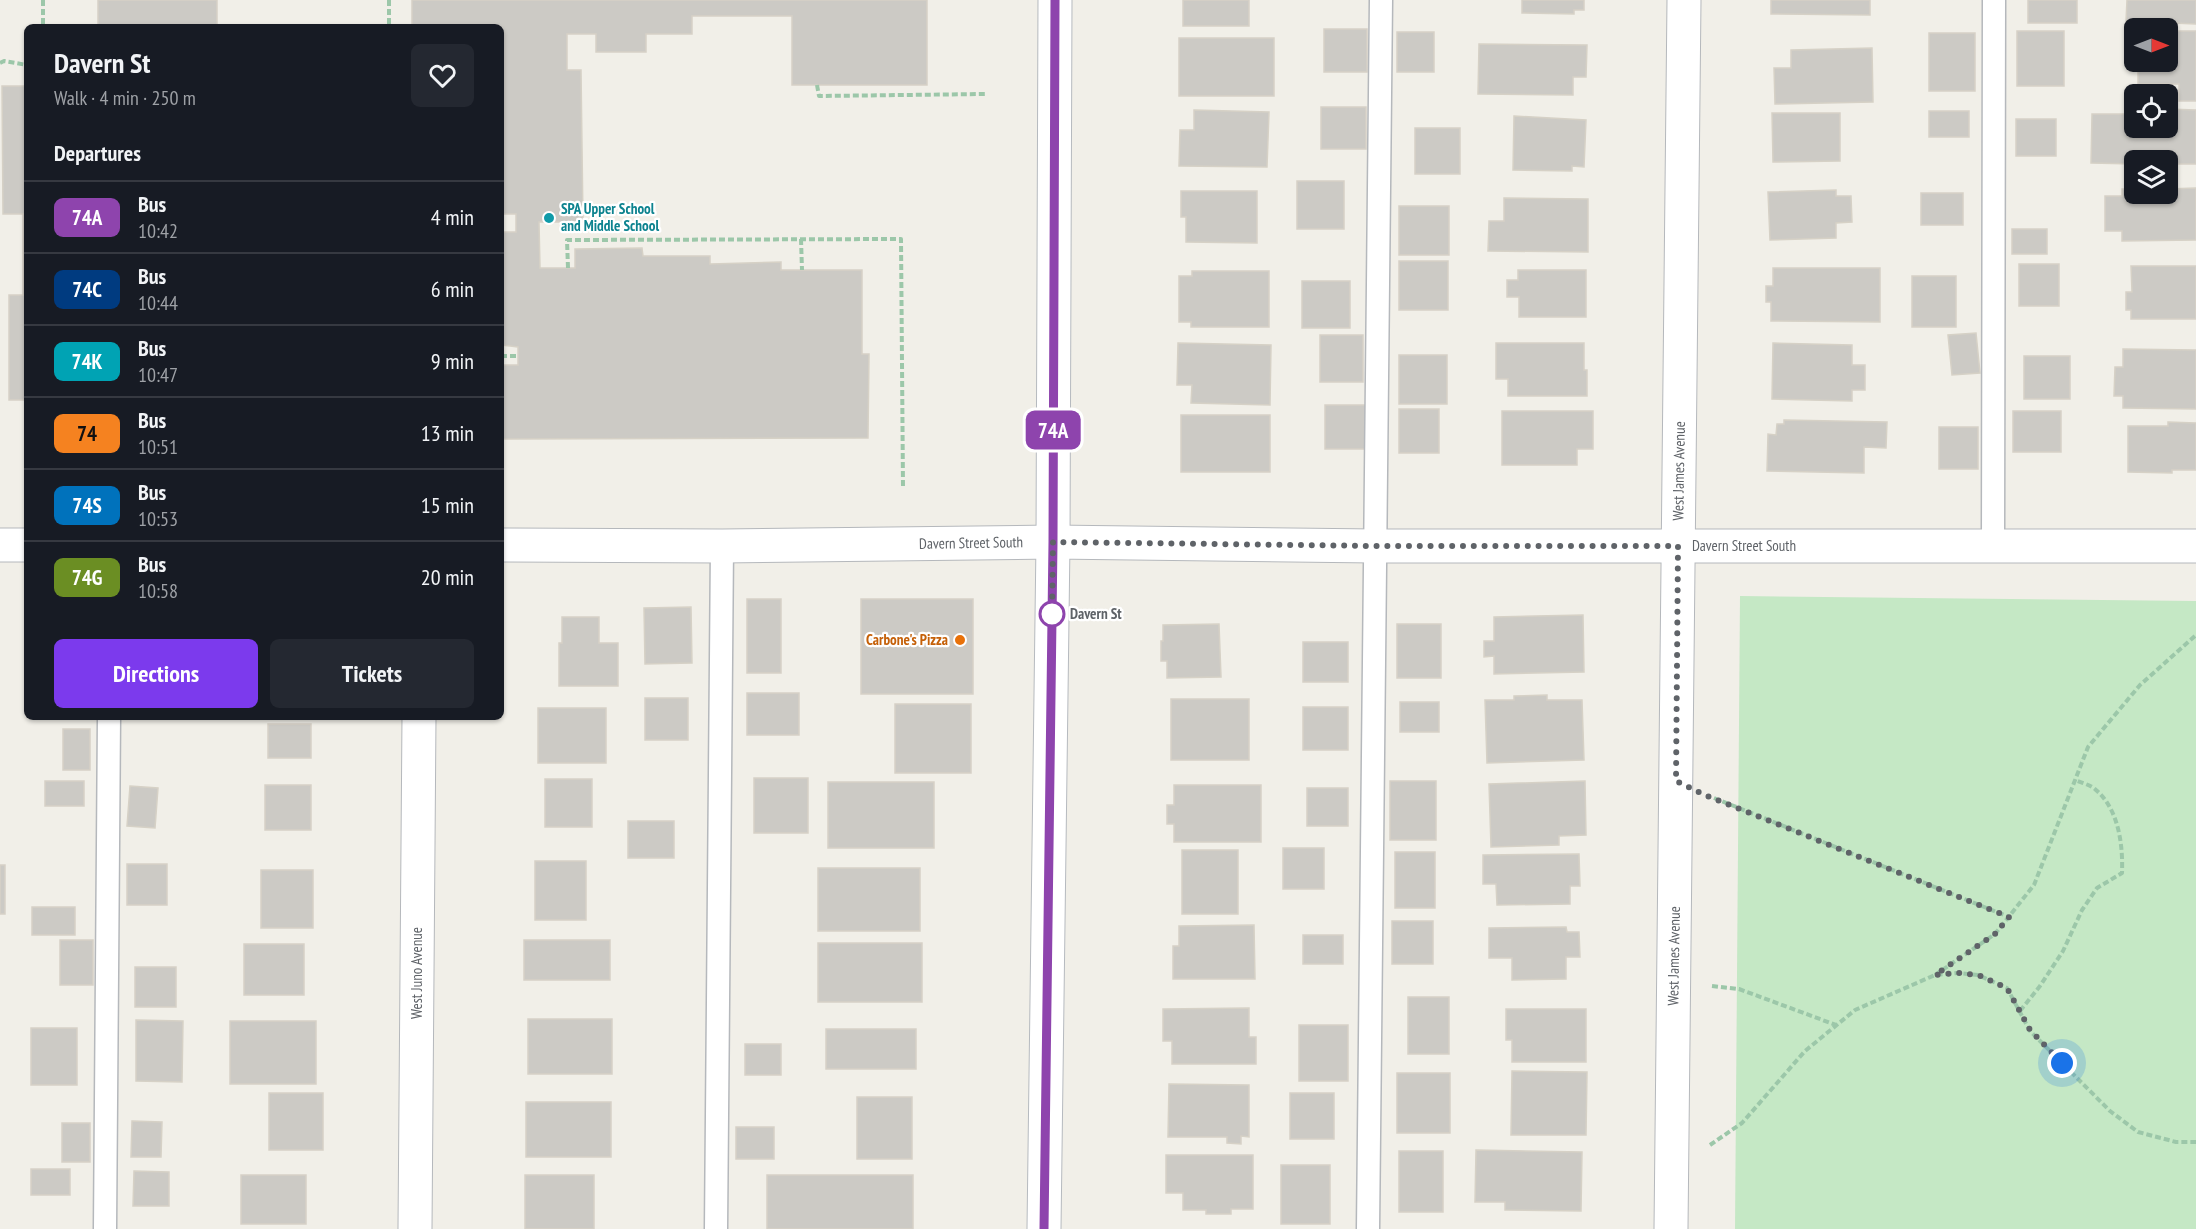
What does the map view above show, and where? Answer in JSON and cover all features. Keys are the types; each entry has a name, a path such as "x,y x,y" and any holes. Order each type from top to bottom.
{"street":[{"path":"1044,1229 1053,542 1055,0"},
{"name":"West James Avenue","path":"1671,1229 1684,0"},
{"name":"Davern Street South","path":"504,545 722,546 1053,542 1375,546 2196,546"},
{"path":"0,545 24,545"},
{"name":"West Juno Avenue","path":"415,1229 420,720"}],"lane":[{"path":"1368,1229 1381,0"},
{"path":"1993,546 1994,0"},
{"path":"716,1229 722,546"},
{"path":"105,1229 109,720"}],"path":[{"path":"43,0 43,24"},
{"path":"389,0 389,24"},
{"path":"0,63 4,61 24,64"},
{"path":"817,85 819,96 986,94"},
{"path":"801,239 802,270"},
{"path":"568,268 567,240 901,239 903,487"},
{"path":"504,356 518,356"},
{"path":"1672,1170 1742,1124 1805,1051 1855,1010 1935,975 1995,934 2034,885 2088,747 2139,685 2196,635"},
{"path":"2020,1011 2063,951 2082,910 2097,888 2122,873 2123,847 2112,811 2096,790 2075,780"},
{"path":"1676,781 1705,795 2009,917"},
{"path":"1935,975 1958,973 1978,975 2007,988 2030,1030 2110,1111 2138,1132 2176,1142 2196,1142"},
{"path":"1674,981 1739,989 1836,1025"}],"green space":[{"path":"1740,596 2196,601 2196,1229 1735,1229"}],"building":[{"path":"98,0 217,0 217,24 98,24"},
{"name":"SPA Upper School and Middle School","path":"412,0 927,0 927,85 792,85 792,16 692,16 692,34 646,34 646,52 596,52 596,34 567,34 567,70 581,70 583,222 539,222 540,268 575,268 575,249 642,248 643,256 710,256 710,264 781,262 781,270 862,270 862,354 869,354 868,438 504,439 504,365 518,365 518,347 504,345 504,232 516,232 516,214 504,214 504,24 412,24"},
{"path":"1183,0 1249,0 1249,26 1183,26"},
{"path":"1522,0 1584,0 1584,10 1574,10 1574,14 1522,13"},
{"path":"1771,0 1870,0 1870,15 1771,14"},
{"path":"2028,0 2077,0 2077,23 2028,23"},
{"path":"2127,0 2196,0 2196,24 2178,23 2178,18 2126,18"},
{"path":"1324,29 1367,29 1367,72 1324,72"},
{"path":"2017,31 2064,31 2064,86 2017,86"},
{"path":"2178,31 2196,31 2196,101 2179,101 2179,84 2138,84 2138,72 2178,72"},
{"path":"1397,32 1434,32 1434,72 1397,72"},
{"path":"1929,33 1975,33 1975,91 1929,91"},
{"path":"1179,38 1274,38 1274,96 1179,96"},
{"path":"1479,44 1587,45 1586,77 1573,77 1573,95 1478,94"},
{"path":"1872,48 1873,102 1775,104 1774,68 1791,68 1791,50"},
{"path":"2,86 24,86 24,400 9,400 9,295 23,295 23,214 3,214"},
{"path":"1321,107 1366,107 1366,149 1321,149"},
{"path":"2178,109 2196,110 2196,164 2178,164 2178,150 2124,150 2124,164 2091,163 2092,114 2124,114 2124,138 2178,138"},
{"path":"1194,110 1269,112 1267,167 1179,166 1180,130 1194,130"},
{"path":"1929,111 1969,111 1969,137 1929,137"},
{"path":"1772,113 1840,113 1840,161 1773,162"},
{"path":"1514,116 1586,120 1584,167 1572,166 1572,171 1513,170"},
{"path":"2016,119 2056,119 2056,156 2016,156"},
{"path":"1415,128 1460,128 1460,174 1415,174"},
{"path":"1297,181 1344,181 1344,229 1297,229"},
{"path":"2196,188 2196,240 2122,241 2122,231 2105,231 2105,196 2122,196 2122,189 2124,189 2124,204 2178,204 2178,189"},
{"path":"1836,190 1836,196 1851,196 1852,222 1836,223 1836,238 1770,240 1768,192"},
{"path":"1181,191 1257,191 1257,243 1186,242 1186,217 1181,217"},
{"path":"1921,193 1963,193 1963,225 1921,225"},
{"path":"1504,198 1588,199 1588,252 1488,251 1489,221 1504,221"},
{"path":"1399,206 1449,206 1449,255 1399,255"},
{"path":"2012,229 2047,229 2047,254 2012,254"},
{"path":"1399,261 1448,261 1448,310 1399,310"},
{"path":"2019,264 2059,264 2059,306 2019,306"},
{"path":"2131,266 2196,266 2196,319 2131,319 2131,310 2126,310 2126,292 2132,292"},
{"path":"1773,268 1880,268 1880,322 1771,321 1771,302 1766,302 1766,286 1773,286"},
{"path":"1518,270 1586,270 1586,317 1519,317 1519,297 1507,297 1507,280 1518,280"},
{"path":"1192,271 1269,271 1269,327 1191,327 1191,322 1179,322 1179,276 1192,276"},
{"path":"1912,276 1956,276 1956,327 1912,327"},
{"path":"1302,281 1350,281 1350,328 1302,328"},
{"path":"1976,333 1980,373 1952,375 1948,335"},
{"path":"1320,335 1363,335 1363,382 1320,382"},
{"path":"1178,343 1271,345 1270,405 1191,403 1192,385 1177,385"},
{"path":"1496,343 1584,343 1587,396 1508,396 1508,379 1496,379"},
{"path":"1773,343 1852,345 1852,365 1865,365 1865,390 1852,390 1852,401 1772,399"},
{"path":"2123,349 2196,350 2196,409 2123,408 2123,396 2114,396 2115,367 2123,367"},
{"path":"1399,355 1447,355 1447,404 1399,404"},
{"path":"2024,356 2070,356 2070,399 2024,399"},
{"path":"1325,405 1366,405 1366,449 1325,449"},
{"path":"1399,409 1439,409 1439,453 1399,453"},
{"path":"1502,411 1593,411 1593,449 1577,449 1577,465 1502,465"},
{"path":"2013,411 2061,411 2061,452 2013,452"},
{"path":"1181,415 1270,415 1270,472 1181,472"},
{"path":"1784,420 1887,422 1886,448 1864,447 1864,473 1767,471 1768,434 1776,435 1777,424 1784,424"},
{"path":"2168,422 2196,423 2196,470 2172,470 2172,473 2128,472 2128,426 2168,426"},
{"path":"1939,427 1978,427 1978,469 1939,469"},
{"path":"747,599 781,599 781,673 747,673"},
{"path":"861,599 973,599 973,694 861,694"},
{"path":"691,607 692,663 645,664 644,608"},
{"path":"1583,615 1584,672 1494,674 1494,656 1484,657 1484,641 1494,641 1494,617"},
{"path":"562,617 599,617 599,643 618,643 618,686 559,686 559,643 562,643"},
{"path":"1219,624 1221,677 1167,678 1167,661 1161,661 1163,625"},
{"path":"1397,624 1441,624 1441,678 1397,678"},
{"path":"1303,642 1348,642 1348,682 1303,682"},
{"path":"747,693 799,693 799,735 747,735"},
{"path":"1547,695 1547,700 1582,700 1584,760 1487,763 1485,700 1514,700 1514,696"},
{"path":"645,698 688,698 688,740 645,740"},
{"path":"1171,699 1249,699 1249,760 1171,760"},
{"path":"1400,702 1439,702 1439,732 1400,732"},
{"path":"895,704 971,704 971,773 895,773"},
{"path":"1303,707 1348,707 1348,750 1303,750"},
{"path":"538,708 606,708 606,763 538,763"},
{"path":"268,724 311,724 311,758 268,758"},
{"path":"63,729 90,729 90,770 63,770"},
{"path":"754,778 808,778 808,833 754,833"},
{"path":"545,779 592,779 592,827 545,827"},
{"path":"45,781 84,781 84,806 45,806"},
{"path":"1390,781 1436,781 1436,840 1390,840"},
{"path":"1585,781 1586,835 1559,836 1559,845 1491,847 1489,784"},
{"path":"828,782 934,782 934,848 828,848"},
{"path":"265,785 311,785 311,830 265,830"},
{"path":"1174,785 1261,785 1261,842 1174,842 1174,824 1167,824 1167,805 1174,805"},
{"path":"130,786 158,788 155,828 127,826"},
{"path":"1307,788 1348,788 1348,826 1307,826"},
{"path":"628,821 674,821 674,858 628,858"},
{"path":"1283,848 1324,848 1324,889 1283,889"},
{"path":"1182,850 1238,850 1238,914 1182,914"},
{"path":"1395,852 1435,852 1435,908 1395,908"},
{"path":"1579,854 1580,886 1570,886 1570,904 1497,905 1496,884 1483,884 1483,855"},
{"path":"535,861 586,861 586,920 535,920"},
{"path":"127,864 167,864 167,905 127,905"},
{"path":"0,865 5,865 5,914 0,914"},
{"path":"818,868 920,868 920,931 818,931"},
{"path":"261,870 313,870 313,928 261,928"},
{"path":"32,907 75,907 75,935 32,935"},
{"path":"1392,921 1433,921 1433,964 1392,964"},
{"path":"1254,925 1255,979 1173,979 1173,946 1179,946 1179,926"},
{"path":"1566,927 1567,932 1579,932 1580,957 1566,957 1566,979 1512,980 1512,958 1489,958 1489,928"},
{"path":"1303,935 1343,935 1343,964 1303,964"},
{"path":"60,940 93,940 93,985 60,985"},
{"path":"524,940 610,940 610,980 524,980"},
{"path":"818,943 922,943 922,1002 818,1002"},
{"path":"244,944 304,944 304,995 244,995"},
{"path":"135,967 176,967 176,1007 135,1007"},
{"path":"1408,997 1449,997 1449,1054 1408,1054"},
{"path":"1249,1008 1249,1037 1256,1037 1256,1064 1172,1064 1172,1041 1163,1041 1163,1009"},
{"path":"1506,1009 1586,1009 1586,1062 1512,1062 1512,1040 1506,1040"},
{"path":"528,1019 612,1019 612,1074 528,1074"},
{"path":"136,1020 183,1021 182,1082 136,1081"},
{"path":"230,1021 316,1021 316,1084 230,1084"},
{"path":"1299,1025 1348,1025 1348,1081 1299,1081"},
{"path":"31,1028 77,1028 77,1085 31,1085"},
{"path":"826,1029 916,1029 916,1069 826,1069"},
{"path":"745,1044 781,1044 781,1075 745,1075"},
{"path":"1512,1071 1587,1072 1586,1135 1511,1135"},
{"path":"1397,1073 1450,1073 1450,1133 1397,1133"},
{"path":"1169,1084 1249,1085 1249,1137 1241,1136 1241,1144 1227,1143 1227,1137 1168,1137"},
{"path":"269,1093 323,1093 323,1150 269,1150"},
{"path":"1290,1093 1334,1093 1334,1139 1290,1139"},
{"path":"857,1097 912,1097 912,1159 857,1159"},
{"path":"526,1102 611,1102 611,1157 526,1157"},
{"path":"132,1121 162,1122 161,1157 131,1157"},
{"path":"62,1123 90,1123 90,1162 62,1162"},
{"path":"736,1127 774,1127 774,1159 736,1159"},
{"path":"1476,1150 1582,1152 1581,1211 1505,1210 1505,1202 1475,1202"},
{"path":"1399,1151 1443,1151 1443,1212 1399,1212"},
{"path":"1166,1155 1253,1155 1253,1209 1231,1209 1231,1214 1206,1214 1206,1210 1183,1210 1183,1193 1166,1193"},
{"path":"1281,1165 1330,1165 1330,1224 1281,1224"},
{"path":"31,1169 70,1169 70,1195 31,1195"},
{"path":"134,1171 169,1172 169,1206 133,1206"},
{"path":"241,1175 306,1175 306,1224 241,1224"},
{"path":"525,1175 594,1175 594,1229 525,1229"},
{"path":"767,1175 913,1175 913,1229 767,1229"}],"bus line":[{"name":"74A","path":"1044,1229 1053,542 1055,0"}],"place":[{"name":"SPA Upper School and Middle School","path":"549,218"},
{"name":"Davern St","path":"1052,614"},
{"name":"Carbone's Pizza","path":"960,640"}],"route":[{"path":"1052,614 1052,616 1053,542 1375,546 1678,546 1676,781 1705,795 2009,917 1995,934 1935,975 1958,973 1978,975 2007,988 2030,1030 2062,1063"}]}
